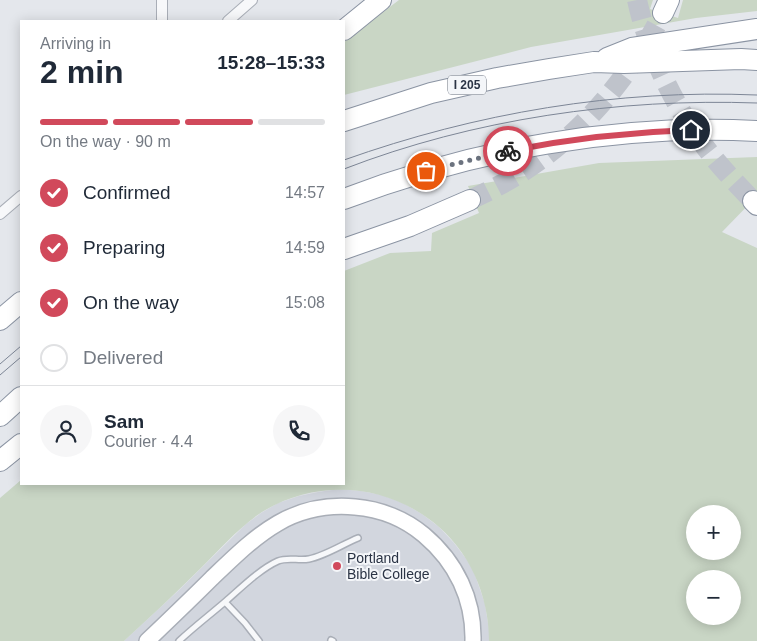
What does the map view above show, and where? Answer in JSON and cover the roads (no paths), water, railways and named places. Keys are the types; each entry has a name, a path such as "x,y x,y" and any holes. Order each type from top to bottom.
{"highway":[{"path":"345,29 381,0"},
{"path":"594,62 632,48 757,30"},
{"name":"I 205","path":"345,121 431,93 497,78 594,62 757,60"},
{"path":"345,199 437,168 545,144 598,136 660,131 706,129 757,131"},
{"path":"345,249 410,226 470,200"},
{"path":"0,320 20,302"},
{"path":"0,416 20,398"},
{"path":"0,461 20,445"}],"street":[{"path":"162,0 162,20"},
{"path":"229,20 252,0"},
{"path":"0,214 20,197"},
{"path":"147,641 238,552 266,530 303,511 344,506 370,509 395,517 431,541 448,560 461,583 471,612 473,641"}],"lane":[{"path":"179,641 244,585 276,562 285,559 307,560 358,538"},
{"path":"225,602 259,641"}],"tunnel":[{"path":"637,0 652,51 675,100 700,140 753,201"},
{"path":"470,200 501,185 530,167 563,142 579,127 607,97 633,63 663,13"}],"tram line":[{"path":"345,160 394,143 445,129 496,117 548,108 652,96 704,94 757,95"},
{"path":"345,169 444,137 547,115 652,104 757,103"},
{"path":"0,364 20,347"},
{"path":"0,375 20,358"}],"place":[{"name":"Portland Bible College","path":"337,566"}]}
